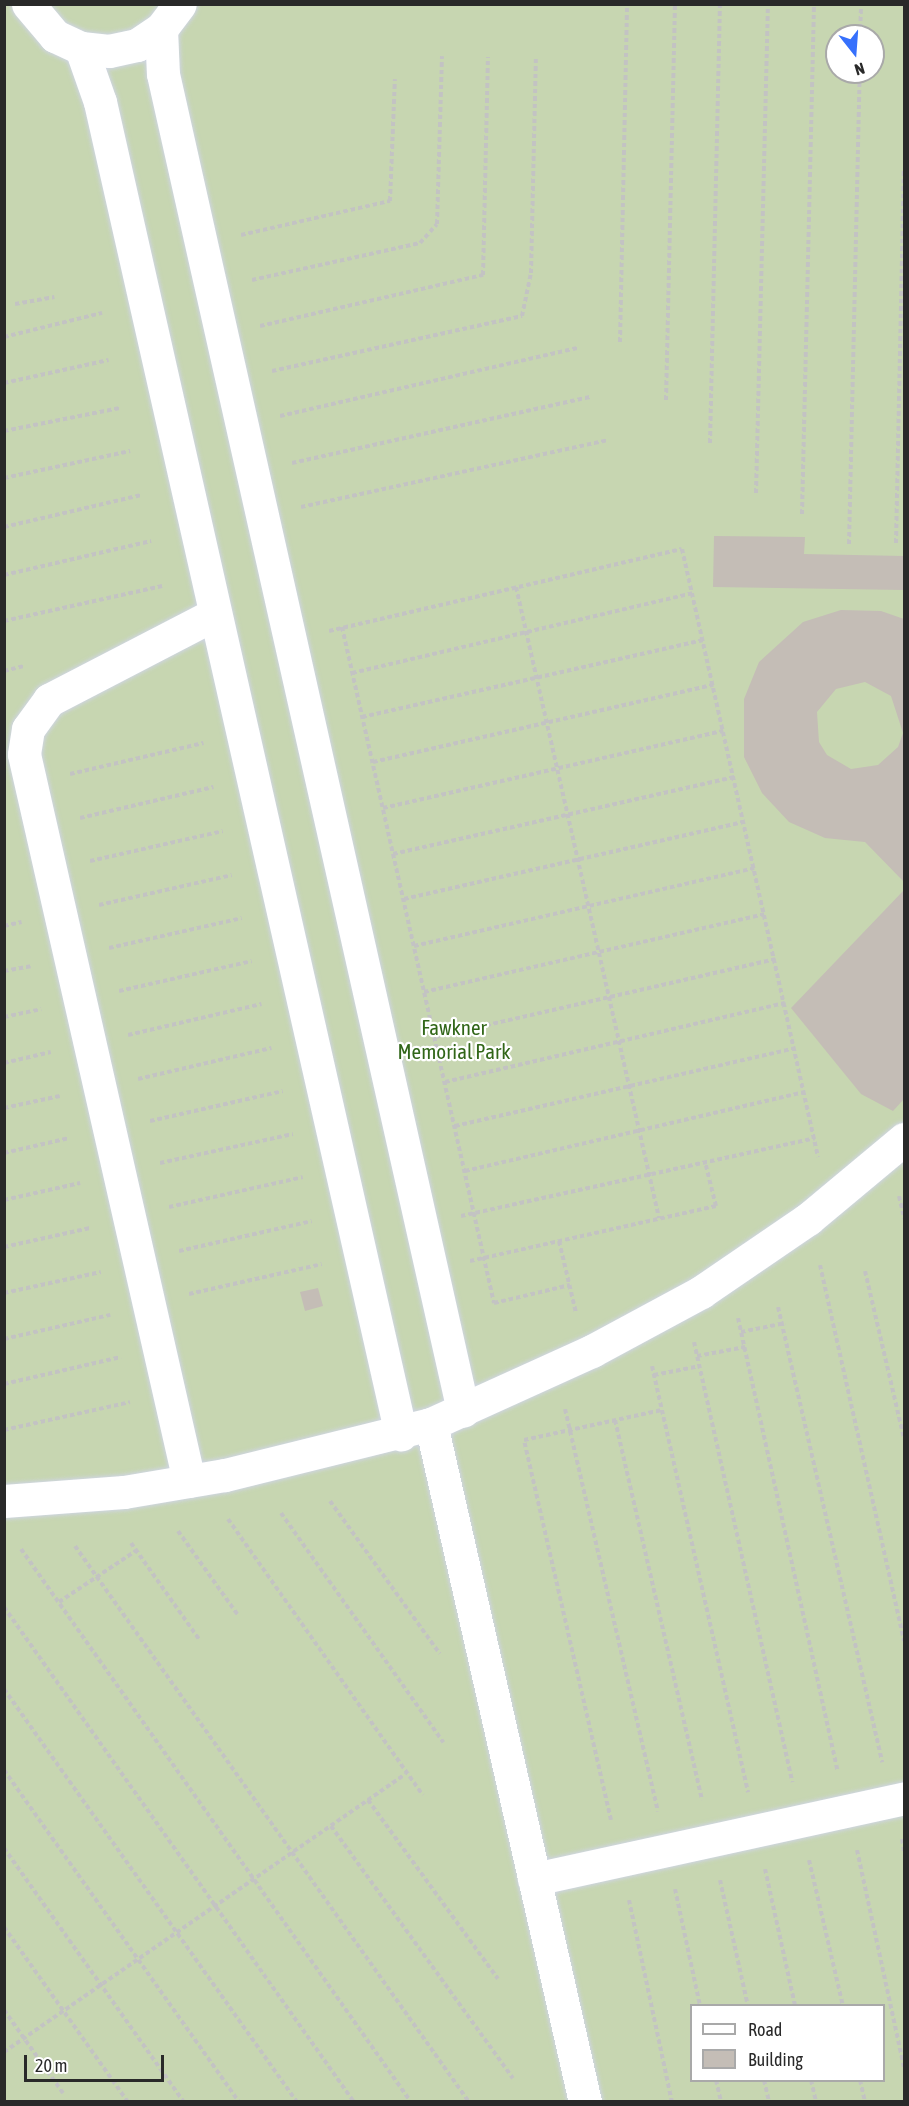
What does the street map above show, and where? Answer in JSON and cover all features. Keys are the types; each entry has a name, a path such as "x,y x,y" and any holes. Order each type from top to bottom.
{"lane":[{"path":"28,4 55,36 81,48 109,51 137,45 171,17"},
{"path":"171,17 163,74 464,1411"},
{"path":"81,48 100,102 215,614 416,1429 534,1879 585,2102"},
{"path":"189,1481 24,754 28,729 49,700 215,614"},
{"path":"4,1501 189,1481 416,1429 464,1411 586,1354 685,1301 824,1205 904,1139"},
{"path":"534,1879 899,1799"}],"path":[{"path":"620,342 627,4"},
{"path":"666,400 675,4"},
{"path":"710,443 720,4"},
{"path":"756,493 768,4"},
{"path":"802,514 814,4"},
{"path":"860,24 861,4"},
{"path":"211,290 420,243 437,224 442,56"},
{"path":"221,335 483,275 488,57"},
{"path":"232,380 522,316 531,273 536,58"},
{"path":"201,244 390,201 395,79"},
{"path":"849,544 860,84"},
{"path":"896,543 904,168"},
{"path":"15,304 54,297"},
{"path":"4,337 102,313"},
{"path":"242,425 578,348"},
{"path":"4,383 109,360"},
{"path":"252,472 590,397"},
{"path":"4,431 120,408"},
{"path":"262,516 608,440"},
{"path":"4,478 129,451"},
{"path":"4,527 141,495"},
{"path":"4,575 151,541"},
{"path":"290,640 682,549 815,1138 824,1205"},
{"path":"4,621 162,586"},
{"path":"516,587 659,1218"},
{"path":"352,673 693,593"},
{"path":"342,627 495,1303 570,1285"},
{"path":"362,717 703,640"},
{"path":"373,762 713,685"},
{"path":"383,808 723,731"},
{"path":"29,783 207,742"},
{"path":"393,854 734,777"},
{"path":"39,827 217,786"},
{"path":"404,899 744,822"},
{"path":"49,870 227,830"},
{"path":"414,946 754,868"},
{"path":"4,926 237,874"},
{"path":"424,992 765,914"},
{"path":"69,957 246,918"},
{"path":"435,1037 775,959"},
{"path":"4,1017 256,960"},
{"path":"445,1082 785,1003"},
{"path":"89,1044 266,1004"},
{"path":"4,1108 275,1047"},
{"path":"455,1126 795,1048"},
{"path":"4,1153 296,1089"},
{"path":"465,1171 805,1092"},
{"path":"4,1200 306,1131"},
{"path":"421,1225 815,1138"},
{"path":"432,1269 716,1206 705,1162"},
{"path":"4,1246 315,1174"},
{"path":"4,1293 324,1218"},
{"path":"559,1241 586,1354"},
{"path":"4,1339 334,1261"},
{"path":"820,1265 904,1641"},
{"path":"866,1271 904,1439"},
{"path":"728,1273 846,1811"},
{"path":"685,1301 843,2004"},
{"path":"778,1307 784,1323 899,1799 904,1851"},
{"path":"741,1332 784,1323"},
{"path":"642,1324 795,2004"},
{"path":"697,1356 745,1347"},
{"path":"4,1384 158,1349"},
{"path":"654,1375 700,1366"},
{"path":"4,1430 169,1393"},
{"path":"562,1398 667,1850 700,2004"},
{"path":"662,1410 524,1440 620,1860 672,2102"},
{"path":"615,1420 748,2004"},
{"path":"330,1501 442,1657"},
{"path":"281,1513 443,1742"},
{"path":"228,1519 405,1774 423,1795"},
{"path":"178,1531 238,1615"},
{"path":"130,1543 199,1639"},
{"path":"75,1546 469,2102"},
{"path":"21,1549 411,2102"},
{"path":"59,1602 137,1550"},
{"path":"4,1606 354,2102"},
{"path":"4,1689 297,2102"},
{"path":"4,1770 239,2102"},
{"path":"4,2052 405,1774"},
{"path":"368,1800 498,1979"},
{"path":"331,1826 513,2078"},
{"path":"856,1844 904,2067"},
{"path":"4,1848 184,2102"},
{"path":"4,1927 128,2102"},
{"path":"4,2010 63,2093"},
{"path":"716,2082 721,2102"},
{"path":"764,2082 769,2102"},
{"path":"812,2082 816,2102"},
{"path":"860,2082 865,2102"}],"green space":[{"name":"Fawkner Memorial Park","path":"5,5 904,5 904,2101 5,2101"}],"building":[{"path":"714,536 805,537 804,554 904,556 904,590 713,587"},
{"path":"841,610 881,611 904,619 904,882 865,842 825,838 789,822 762,793 744,757 744,699 759,662 803,622","holes":["865,682 891,696 903,733 898,747 878,765 851,769 827,755 819,742 817,712 836,689"]},
{"path":"904,890 904,1099 893,1111 861,1094 791,1008"},
{"path":"318,1288 323,1306 305,1311 300,1292"}]}
